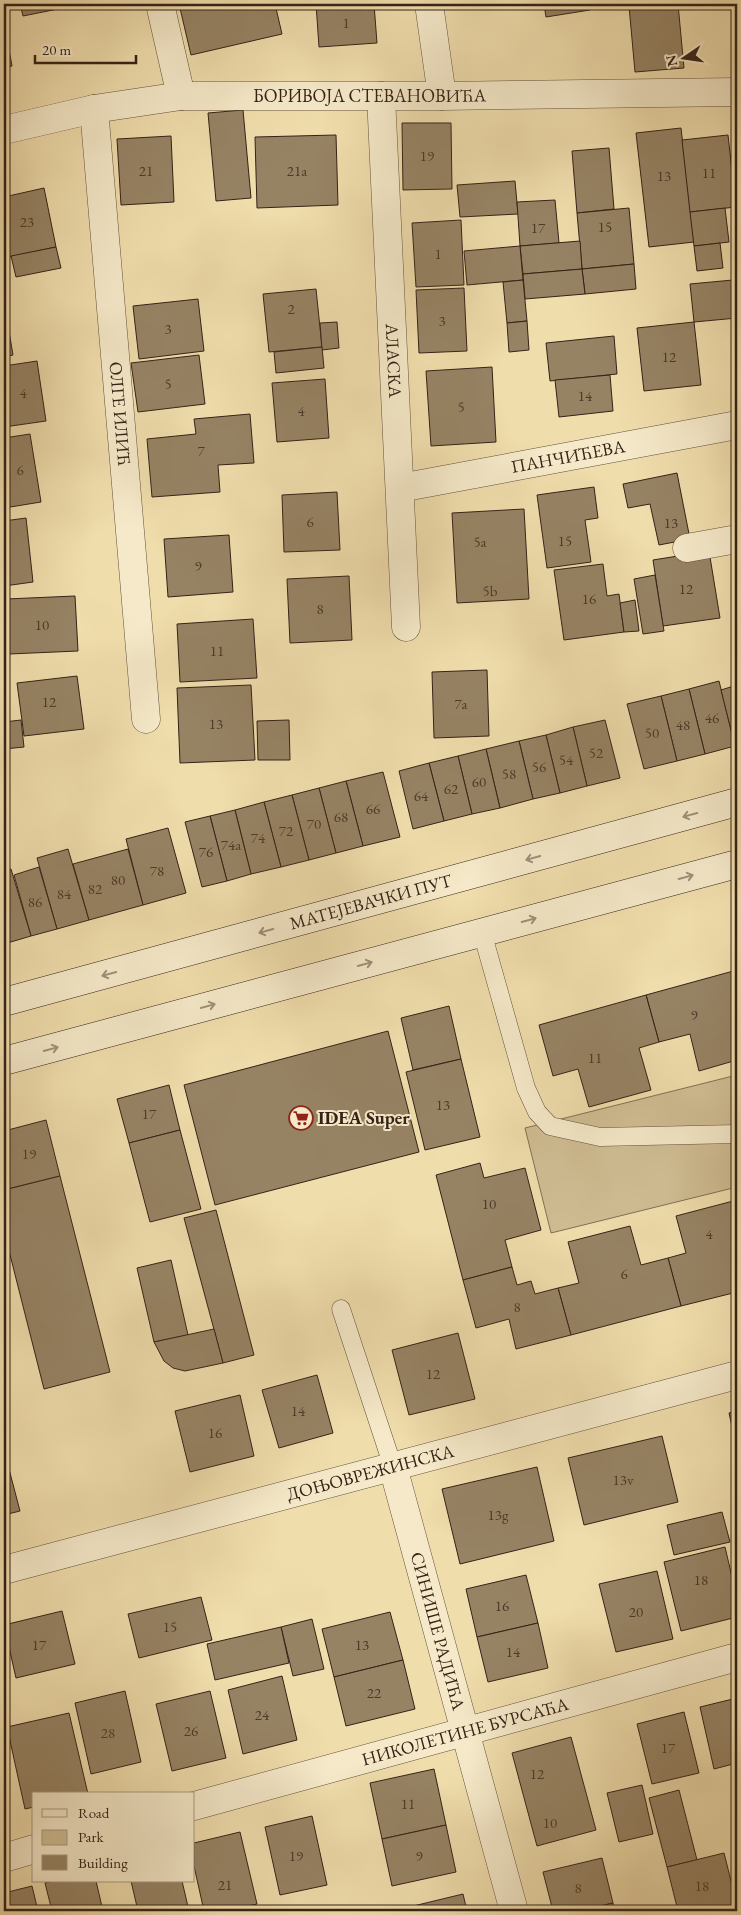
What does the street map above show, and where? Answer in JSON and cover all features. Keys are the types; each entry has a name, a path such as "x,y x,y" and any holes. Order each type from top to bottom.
{"street":[{"path":"160,4 181,96"},
{"path":"429,4 442,96"},
{"name":"БОРИВОЈА СТЕВАНОВИЋА","path":"4,130 94,109 181,96 442,96 737,92"},
{"name":"АЛАСКА","path":"381,96 406,627"},
{"name":"ОЛГЕ ИЛИЋ","path":"94,109 146,719"},
{"name":"ПАНЧИЋЕВА","path":"400,488 737,425"},
{"path":"687,548 737,539"},
{"name":"МАТЕЈЕВАЧКИ ПУТ","path":"4,1002 737,802"},
{"path":"4,1061 737,864"},
{"name":"ДОЊОВРЕЖИНСКА","path":"4,1570 737,1375"},
{"name":"СИНИШЕ РАДИЋА","path":"393,1467 514,1911"},
{"name":"НИКОЛЕТИНЕ БУРСАЋА","path":"195,1806 737,1657"},
{"path":"4,1858 32,1851"}],"lane":[{"path":"482,932 526,1088 537,1112 550,1126 600,1137 737,1134"},
{"path":"341,1309 393,1467"}],"green space":[{"path":"737,1075 737,1187 551,1233 525,1128"}],"building":[{"path":"20,4 77,4 78,5 23,16"},
{"path":"179,4 275,4 282,34 191,55"},
{"path":"316,4 374,4 377,43 319,47"},
{"path":"544,4 589,4 590,10 546,17"},
{"path":"678,4 684,68 635,72 629,6"},
{"path":"4,23 12,66 4,68"},
{"path":"243,110 251,198 216,201 208,113"},
{"path":"402,123 451,123 452,189 403,190"},
{"path":"681,128 694,242 649,247 636,133"},
{"path":"336,135 338,205 257,208 255,137"},
{"path":"728,135 736,207 690,212 682,140"},
{"path":"171,136 174,202 121,205 117,139"},
{"path":"609,148 614,209 577,213 572,151"},
{"path":"515,181 518,214 460,217 457,185"},
{"path":"44,188 56,247 4,258 4,197"},
{"path":"555,200 559,243 520,246 517,202"},
{"path":"629,208 634,264 582,269 577,213"},
{"path":"725,208 729,242 694,246 690,212"},
{"path":"461,220 464,285 416,287 412,223"},
{"path":"580,241 582,269 523,274 520,246"},
{"path":"720,243 723,268 697,271 694,246"},
{"path":"520,246 523,280 467,285 464,251"},
{"path":"56,247 61,268 16,277 11,256"},
{"path":"634,264 636,289 585,294 582,269"},
{"path":"582,269 585,294 525,299 523,274"},
{"path":"523,280 527,321 507,323 503,282"},
{"path":"733,280 737,318 694,322 690,284"},
{"path":"464,288 467,351 419,353 416,290"},
{"path":"316,289 322,347 269,352 263,294"},
{"path":"198,299 204,351 139,359 133,306"},
{"path":"4,302 13,355 4,357"},
{"path":"527,321 529,350 509,352 507,323"},
{"path":"337,322 339,348 322,350 320,323"},
{"path":"694,322 701,385 644,391 637,328"},
{"path":"614,336 617,374 550,381 546,343"},
{"path":"322,347 324,368 276,373 274,352"},
{"path":"199,355 205,404 138,412 131,363"},
{"path":"37,361 46,421 4,427 4,366"},
{"path":"492,367 496,442 431,446 426,371"},
{"path":"610,375 613,411 559,417 555,380"},
{"path":"325,379 329,438 277,442 272,383"},
{"path":"250,414 254,463 218,465 220,492 152,497 147,439 196,434 194,419"},
{"path":"30,434 41,502 4,508 4,438"},
{"path":"677,473 690,539 659,545 650,504 628,508 623,484"},
{"path":"594,487 598,518 585,520 591,562 547,568 537,495"},
{"path":"337,492 340,550 284,552 282,495"},
{"path":"524,509 529,599 457,603 452,513"},
{"path":"26,518 33,582 4,586 4,521"},
{"path":"229,535 233,592 168,597 164,539"},
{"path":"709,551 720,618 663,626 653,560"},
{"path":"603,564 607,596 619,594 624,632 564,640 554,570"},
{"path":"655,575 664,631 643,634 634,579"},
{"path":"349,576 352,640 290,643 287,579"},
{"path":"75,596 78,651 9,654 6,599"},
{"path":"635,600 639,631 624,632 620,603"},
{"path":"253,619 257,678 180,682 177,624"},
{"path":"487,670 489,736 434,738 432,672"},
{"path":"77,676 84,729 24,736 17,683"},
{"path":"719,681 735,746 705,754 689,689"},
{"path":"251,685 255,760 180,763 177,688"},
{"path":"737,685 737,746 735,746 721,690"},
{"path":"689,689 705,754 677,761 661,696"},
{"path":"661,696 677,761 644,769 627,704"},
{"path":"21,720 24,747 4,749 4,722"},
{"path":"289,720 290,760 258,760 257,721"},
{"path":"605,720 620,778 587,786 573,727"},
{"path":"573,727 587,786 560,793 546,735"},
{"path":"546,735 560,793 533,799 519,741"},
{"path":"519,741 533,799 500,808 486,749"},
{"path":"486,749 500,808 472,814 458,756"},
{"path":"458,756 472,814 444,821 429,763"},
{"path":"429,763 444,821 413,829 399,771"},
{"path":"383,772 400,837 363,846 346,781"},
{"path":"346,781 363,846 336,853 319,788"},
{"path":"319,788 336,853 309,860 292,795"},
{"path":"292,795 309,860 281,867 264,802"},
{"path":"264,802 281,867 251,874 235,810"},
{"path":"235,810 251,874 227,881 210,816"},
{"path":"210,816 227,881 202,887 185,822"},
{"path":"168,828 186,893 143,905 126,839"},
{"path":"68,849 89,920 57,929 37,858"},
{"path":"128,849 143,905 89,920 73,864"},
{"path":"39,867 57,929 31,936 14,875"},
{"path":"11,869 31,936 4,944 4,871"},
{"path":"737,970 737,1060 699,1071 690,1034 659,1042 646,995"},
{"path":"646,995 659,1042 639,1048 651,1090 589,1107 578,1069 553,1076 539,1025"},
{"path":"449,1006 461,1059 413,1070 401,1018"},
{"name":"IDEA Super","path":"388,1031 419,1152 215,1205 184,1085"},
{"path":"461,1059 480,1137 425,1150 406,1072"},
{"path":"169,1085 180,1130 129,1143 117,1099"},
{"path":"46,1120 60,1176 4,1190 4,1131"},
{"path":"180,1130 201,1209 150,1222 129,1143"},
{"path":"480,1163 484,1178 525,1168 541,1230 505,1240 512,1267 463,1280 436,1175"},
{"path":"60,1176 110,1372 44,1389 4,1231 4,1190"},
{"path":"737,1200 737,1292 681,1306 668,1258 686,1253 676,1216"},
{"path":"216,1210 254,1355 223,1363 184,1218"},
{"path":"630,1226 641,1265 668,1258 681,1306 571,1335 558,1288 579,1283 568,1242"},
{"path":"171,1260 188,1335 154,1342 137,1268"},
{"path":"512,1267 517,1285 531,1281 535,1294 558,1288 571,1335 516,1349 509,1319 476,1328 463,1280"},
{"path":"214,1329 223,1363 185,1371 173,1368 164,1361 154,1342"},
{"path":"458,1333 475,1399 409,1415 392,1350"},
{"path":"317,1375 333,1433 279,1448 262,1390"},
{"path":"240,1395 254,1456 190,1472 175,1411"},
{"path":"737,1411 737,1449 729,1413"},
{"path":"662,1436 678,1502 584,1525 568,1458"},
{"path":"4,1450 20,1511 4,1515"},
{"path":"537,1467 554,1541 460,1564 442,1489"},
{"path":"722,1512 730,1542 674,1555 667,1525"},
{"path":"725,1547 737,1598 737,1617 681,1631 664,1562"},
{"path":"657,1571 673,1639 616,1652 599,1584"},
{"path":"526,1575 538,1623 477,1637 466,1589"},
{"path":"201,1597 212,1640 139,1658 128,1614"},
{"path":"62,1611 75,1664 16,1678 4,1625"},
{"path":"390,1612 403,1660 334,1677 322,1629"},
{"path":"312,1619 324,1669 293,1676 281,1627"},
{"path":"538,1623 548,1668 488,1682 477,1637"},
{"path":"281,1627 289,1663 215,1680 207,1644"},
{"path":"403,1660 415,1709 346,1726 334,1677"},
{"path":"282,1676 297,1740 243,1754 228,1690"},
{"path":"125,1691 141,1762 91,1774 75,1703"},
{"path":"210,1691 226,1758 172,1771 156,1704"},
{"path":"737,1698 737,1763 714,1769 700,1707"},
{"path":"684,1712 699,1773 652,1784 637,1724"},
{"path":"69,1713 88,1792 32,1792 32,1807 25,1809 7,1727"},
{"path":"571,1737 596,1830 537,1846 512,1753"},
{"path":"434,1769 446,1825 382,1839 370,1783"},
{"path":"642,1785 653,1834 619,1842 607,1793"},
{"path":"679,1790 697,1860 667,1867 649,1798"},
{"path":"312,1816 327,1885 280,1895 265,1827"},
{"path":"446,1825 456,1872 392,1886 382,1839"},
{"path":"240,1832 257,1904 224,1911 204,1911 195,1870 195,1843"},
{"path":"724,1853 737,1911 678,1911 667,1867"},
{"path":"602,1858 613,1903 579,1911 553,1911 543,1872"},
{"path":"96,1882 103,1911 52,1911 45,1883"},
{"path":"131,1882 182,1882 189,1911 138,1911"},
{"path":"32,1886 38,1911 4,1911 4,1893"},
{"path":"463,1894 467,1911 402,1911 401,1909"},
{"path":"613,1903 615,1911 579,1911"}],"place":[{"name":"IDEA Super","path":"301,1118"}]}
